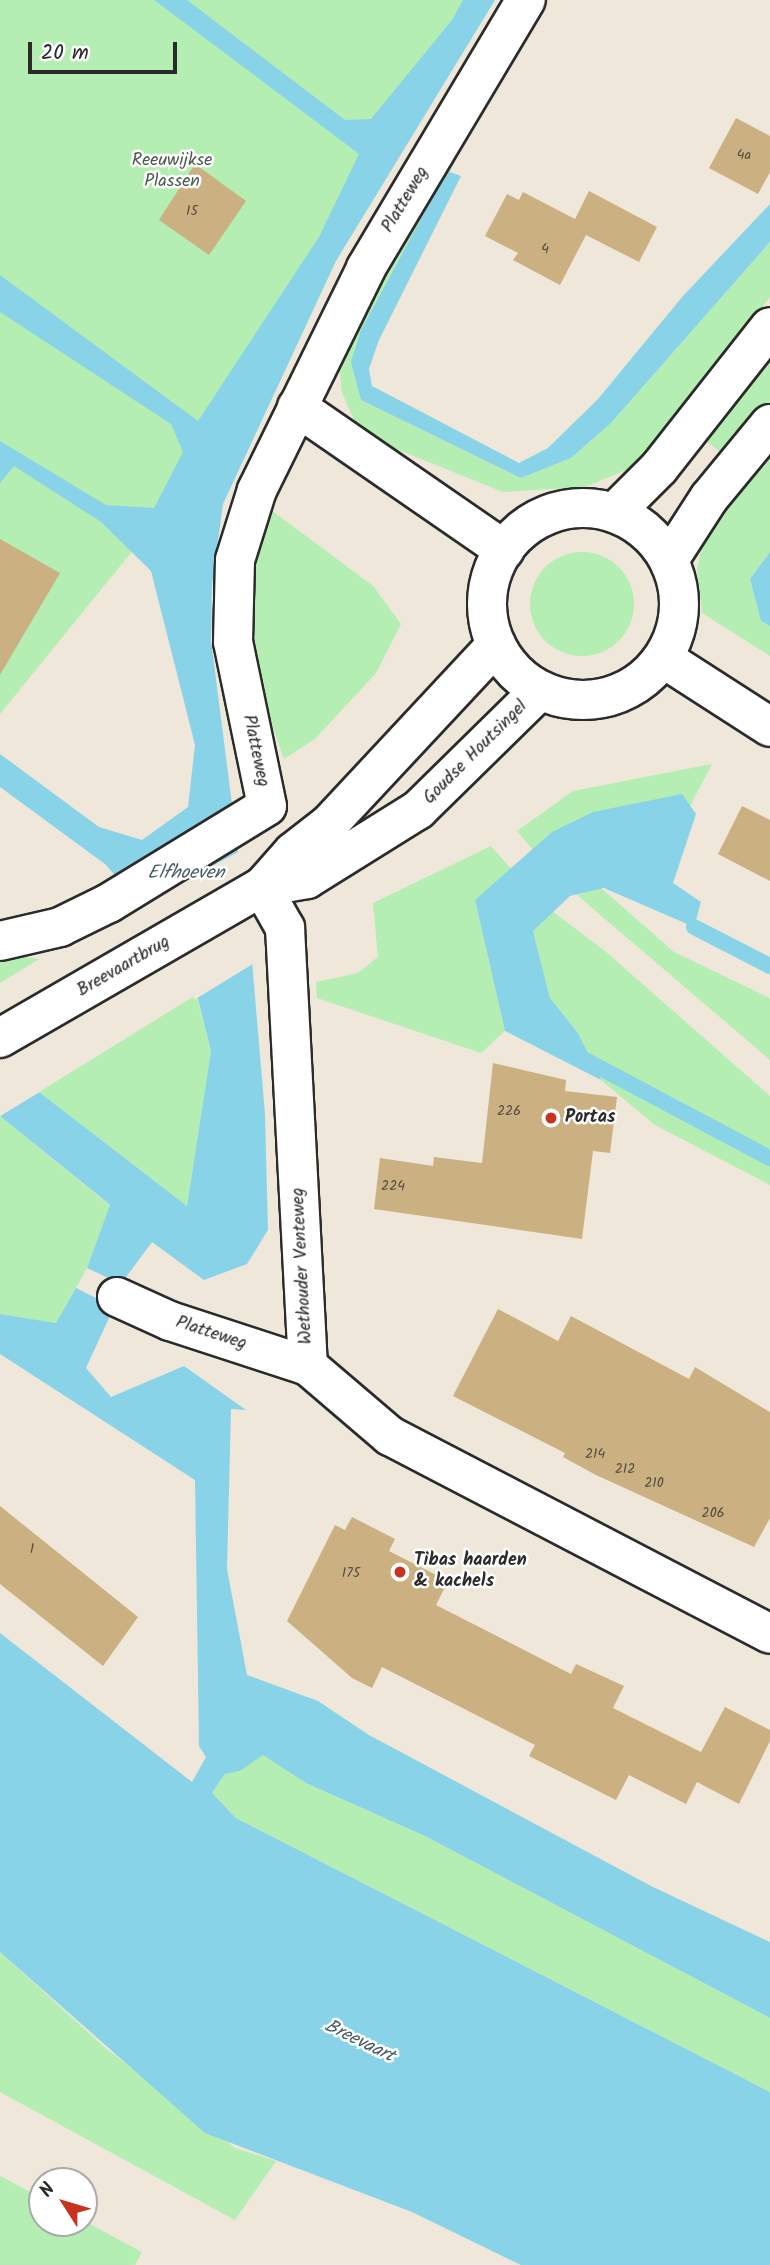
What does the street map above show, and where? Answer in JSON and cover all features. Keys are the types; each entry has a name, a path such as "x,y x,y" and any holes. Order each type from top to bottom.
{"street":[{"name":"Platteweg","path":"0,941 60,927 109,903 267,806 233,642 235,560 257,490 366,268 526,0"},
{"path":"614,513 659,468 770,327"},
{"path":"298,407 504,550"},
{"path":"669,560 709,498 770,424"},
{"path":"583,508 614,513 652,536 669,560 680,599 673,640 663,658 639,682 608,698 572,700 540,690 518,675 496,645 489,618 488,590 504,550 525,528 552,513 583,508"},
{"path":"255,891 293,852 329,824 496,645"},
{"path":"663,658 770,727"},
{"name":"Goudse Houtsingel","path":"255,891 307,879 418,810 540,690"},
{"name":"Breevaartbrug","path":"0,1038 255,891"},
{"name":"Wethouder Venteweg","path":"255,891 285,928 308,1366 390,1436 770,1634"},
{"name":"Platteweg","path":"117,1297 170,1321 308,1366"}],"green space":[{"name":"Reeuwijkse Plassen","path":"0,0 484,0 216,448 0,714"},
{"path":"446,154 455,162 361,330 361,400 521,478 571,458 611,423 770,242 770,297 672,429 636,466 585,487 503,492 391,447 356,424 342,393 338,355"},
{"path":"770,351 770,403 719,451 702,438"},
{"path":"770,446 770,552 750,579 761,621 770,626 770,656 702,613 697,569 706,528"},
{"path":"263,504 373,586 401,624 376,673 315,739 284,759 253,670 241,570"},
{"path":"582,552 602,556 619,567 630,584 634,604 630,624 619,641 602,652 582,656 562,652 545,641 534,624 530,604 534,584 545,567 562,556"},
{"path":"712,764 689,808 552,832 534,851 517,831 573,791"},
{"path":"491,846 512,870 475,900 505,1031 481,1053 317,998 316,982 358,973 378,957 373,903"},
{"path":"601,888 674,952 770,998 770,1060 577,895"},
{"path":"552,911 605,951 770,1096 770,1185 655,1125 601,1080 578,1033 550,998 533,931"},
{"path":"0,953 39,959 0,983"},
{"path":"196,995 211,1051 187,1206 39,1092"},
{"path":"0,1116 110,1206 87,1268 56,1323 0,1314"},
{"path":"263,1754 306,1783 425,1836 770,2018 770,2092 236,1818 212,1793 225,1774 240,1771"},
{"path":"0,1952 103,2046 235,2148 276,2161 235,2220 0,2092"},
{"path":"0,2176 28,2191 28,2237 98,2237 98,2228 142,2252 135,2265 0,2265"}],"water":[{"name":"Elfhoeven","path":"154,0 187,0 345,120 371,119 452,20 463,0 495,0 336,261 223,504 212,585 211,640 252,961 265,1114 268,1230 247,1264 204,1280 152,1242 121,1284 87,1268 110,1205 0,1116 39,1092 187,1206 211,1051 187,956 105,864 0,787 0,754 99,827 142,840 188,807 195,745 151,571 101,522 14,466 0,483 0,441 106,505 154,508 183,452 171,424 0,312 0,275 198,421 319,237 359,154"},
{"path":"447,171 461,176 379,340 369,369 372,386 519,463 548,448 598,399 683,296 770,204 770,242 611,423 571,458 521,478 361,400 351,362 361,330"},
{"path":"770,552 770,626 761,621 750,579"},
{"path":"682,794 696,814 673,883 701,902 694,927 604,888 570,896 533,931 550,998 578,1033 601,1080 505,1031 475,900 552,832 593,812"},
{"name":"Breevaart","path":"76,1288 114,1307 86,1368 111,1397 184,1366 246,1410 231,1409 227,1569 247,1675 318,1701 369,1735 653,1887 770,1942 770,2018 425,1836 306,1783 263,1755 240,1771 225,1774 212,1793 236,1818 770,2092 770,2265 521,2265 412,2212 205,2133 0,1952 0,1633 192,1782 206,1757 199,1746 195,1480 0,1354 0,1314 56,1323"}],"pier":[{"path":"240,851 256,962 194,1000 184,957 138,906"},
{"path":"0,1055 43,1090 0,1116"}],"building":[{"path":"736,118 770,136 770,172 758,194 709,168"},
{"path":"195,164 246,201 209,255 159,220"},
{"path":"589,191 657,227 639,262 586,235 560,285 513,260 518,253 485,236 507,194 519,200 523,192 575,219"},
{"path":"0,539 60,573 0,675"},
{"path":"742,806 770,820 770,881 718,854"},
{"path":"493,1063 566,1080 565,1091 617,1097 610,1153 593,1151 582,1239 374,1209 380,1158 433,1166 434,1157 482,1163"},
{"path":"498,1309 558,1341 571,1316 689,1379 695,1367 770,1412 770,1518 754,1547 596,1475 563,1457 565,1453 453,1396"},
{"path":"0,1506 138,1617 103,1666 0,1584"},
{"path":"352,1517 395,1539 389,1551 448,1581 436,1605 571,1674 576,1664 624,1686 613,1708 701,1752 725,1707 770,1730 770,1741 739,1804 697,1782 686,1804 629,1775 616,1800 529,1756 535,1745 382,1667 372,1688 352,1678 287,1621 335,1525 345,1530"}],"waterway":[{"path":"694,927 770,966"},
{"path":"574,1054 770,1158"}],"place":[{"name":"Portas","path":"551,1118"},
{"name":"Tibas haarden & kachels","path":"400,1572"}]}
